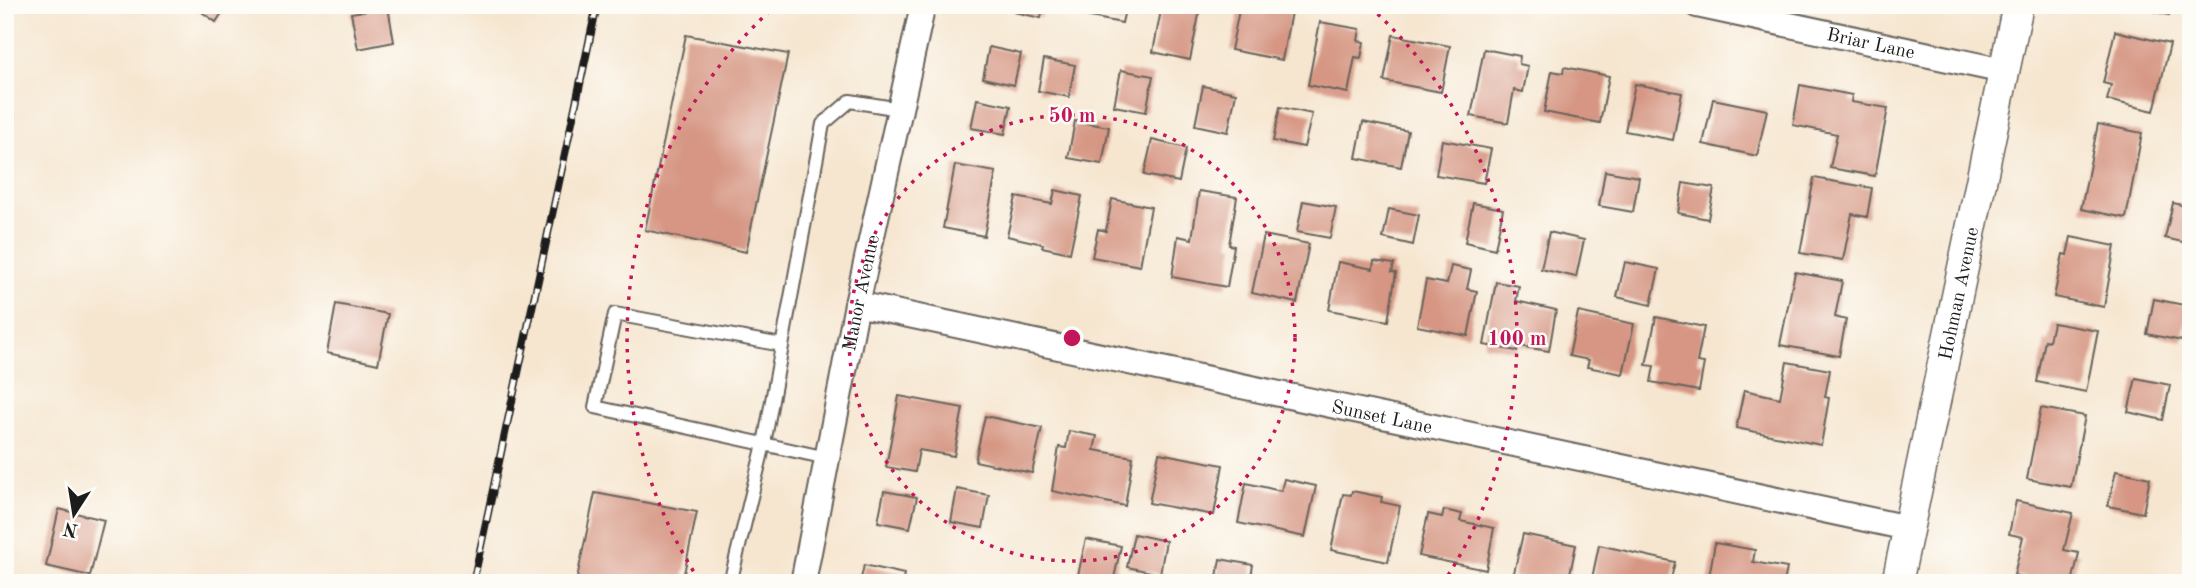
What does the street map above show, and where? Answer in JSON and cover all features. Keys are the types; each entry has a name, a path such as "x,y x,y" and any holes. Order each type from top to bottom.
{"street":[{"name":"Manor Avenue","path":"803,583 857,304 923,5"},
{"name":"Briar Lane","path":"1697,5 2004,71"},
{"name":"Hohman Avenue","path":"1897,583 2018,5"},
{"name":"Sunset Lane","path":"857,304 1909,528"}],"lane":[{"path":"730,583 764,444 823,124 850,101 900,109"},
{"path":"782,345 615,314 596,407 827,458"}],"building":[{"path":"192,5 227,5 216,22"},
{"path":"1016,5 1043,5 1041,18 1014,12"},
{"path":"1066,5 1126,5 1122,23 1064,12"},
{"path":"1162,5 1201,5 1190,60 1153,52"},
{"path":"1240,5 1291,12 1282,60 1231,50"},
{"path":"2130,5 2171,5 2169,15"},
{"path":"388,7 394,42 358,49 351,13"},
{"path":"1320,22 1360,29 1358,41 1364,42 1361,58 1355,57 1348,93 1308,85"},
{"path":"2115,31 2170,44 2154,111 2107,100 2111,85 2103,83"},
{"path":"686,35 788,54 746,252 645,230"},
{"path":"1393,35 1450,46 1441,92 1384,81"},
{"path":"989,47 1021,54 1014,85 983,78"},
{"path":"1484,49 1520,56 1519,64 1528,66 1523,92 1514,90 1508,123 1471,116"},
{"path":"1044,59 1075,65 1069,97 1038,91"},
{"path":"1564,67 1609,76 1600,123 1544,112 1552,71 1563,73"},
{"path":"1121,70 1153,76 1146,112 1114,106"},
{"path":"1635,84 1682,93 1673,140 1625,131"},
{"path":"1800,85 1852,95 1851,102 1888,108 1875,176 1830,168 1837,134 1793,125"},
{"path":"1203,86 1236,93 1228,132 1195,125"},
{"path":"977,99 1011,106 1005,134 971,128"},
{"path":"1713,99 1767,110 1757,156 1703,144"},
{"path":"1280,107 1312,114 1304,147 1273,141"},
{"path":"1075,121 1109,127 1102,164 1068,158"},
{"path":"1363,122 1408,131 1401,167 1356,158"},
{"path":"2098,124 2142,133 2126,218 2081,209"},
{"path":"1152,140 1186,148 1179,182 1144,175"},
{"path":"1442,140 1491,149 1484,183 1436,175"},
{"path":"955,165 996,172 984,236 943,228"},
{"path":"1605,171 1639,177 1633,212 1599,206"},
{"path":"1814,178 1872,188 1867,217 1852,214 1843,260 1800,253"},
{"path":"1683,183 1714,188 1708,219 1678,213"},
{"path":"1055,190 1082,196 1070,253 1007,236 1016,197 1052,204"},
{"path":"1199,191 1237,197 1229,245 1234,246 1227,287 1172,277 1178,236 1192,239"},
{"path":"1112,199 1151,207 1140,266 1092,257 1098,229 1106,231"},
{"path":"1303,201 1336,207 1330,238 1297,232"},
{"path":"1473,203 1503,209 1495,249 1465,242"},
{"path":"2173,203 2191,207 2191,244 2165,238"},
{"path":"1389,209 1419,215 1413,245 1383,238"},
{"path":"1549,232 1584,240 1576,277 1541,269"},
{"path":"1264,235 1309,244 1297,303 1252,293"},
{"path":"2071,237 2115,246 2104,307 2054,297 2063,254 2067,255"},
{"path":"1374,261 1394,264 1392,272 1396,273 1388,321 1329,310 1338,262 1373,269"},
{"path":"1625,262 1659,269 1651,305 1617,297"},
{"path":"1451,266 1471,270 1467,289 1477,291 1468,336 1417,326 1426,280 1447,284"},
{"path":"1795,272 1842,281 1835,317 1846,320 1839,356 1780,345"},
{"path":"1496,282 1519,286 1516,301 1556,310 1549,351 1518,346 1517,351 1484,345"},
{"path":"2154,299 2189,306 2182,341 2147,334"},
{"path":"336,304 388,314 378,364 327,353"},
{"path":"1578,312 1634,324 1623,374 1587,367 1589,360 1569,356"},
{"path":"1656,317 1704,327 1697,362 1704,363 1699,391 1651,382 1654,366 1646,365"},
{"path":"2053,323 2098,331 2086,392 2037,382 2045,340 2049,341"},
{"path":"1787,362 1830,370 1825,397 1829,398 1821,445 1736,428 1744,390 1780,398"},
{"path":"2136,378 2170,385 2163,420 2128,412"},
{"path":"899,396 963,408 954,456 919,450 915,472 886,467"},
{"path":"5,402 11,403 6,422 5,422"},
{"path":"2041,408 2085,416 2071,487 2027,479"},
{"path":"985,416 1042,428 1032,473 975,461"},
{"path":"1069,431 1097,436 1094,450 1133,457 1125,506 1052,491 1059,447 1066,448"},
{"path":"1159,453 1223,465 1214,515 1149,503"},
{"path":"2116,471 2150,478 2143,513 2108,506"},
{"path":"1284,479 1316,486 1305,537 1238,523 1246,483 1281,491"},
{"path":"957,489 989,495 983,528 951,522"},
{"path":"884,491 917,497 910,528 878,522"},
{"path":"1352,491 1382,497 1381,502 1400,506 1388,562 1331,550 1343,494 1351,495"},
{"path":"595,493 697,512 682,583 576,583"},
{"path":"2016,501 2073,513 2064,550 2079,553 2072,583 2048,583 2014,575 2023,537 2009,534"},
{"path":"59,509 104,520 90,576 46,566"},
{"path":"1444,510 1462,514 1460,521 1494,528 1486,570 1419,556 1428,514 1442,517"},
{"path":"1134,534 1166,541 1160,574 1127,567"},
{"path":"1523,534 1576,545 1568,583 1540,583 1513,577"},
{"path":"1086,539 1121,546 1113,583 1078,575"},
{"path":"1715,543 1755,550 1753,562 1787,568 1784,583 1708,583"},
{"path":"1599,545 1675,562 1670,583 1591,583"},
{"path":"1220,559 1253,565 1250,583 1216,583"},
{"path":"864,565 904,574 902,583 860,583"}],"railway":[{"path":"473,583 597,5"}]}
